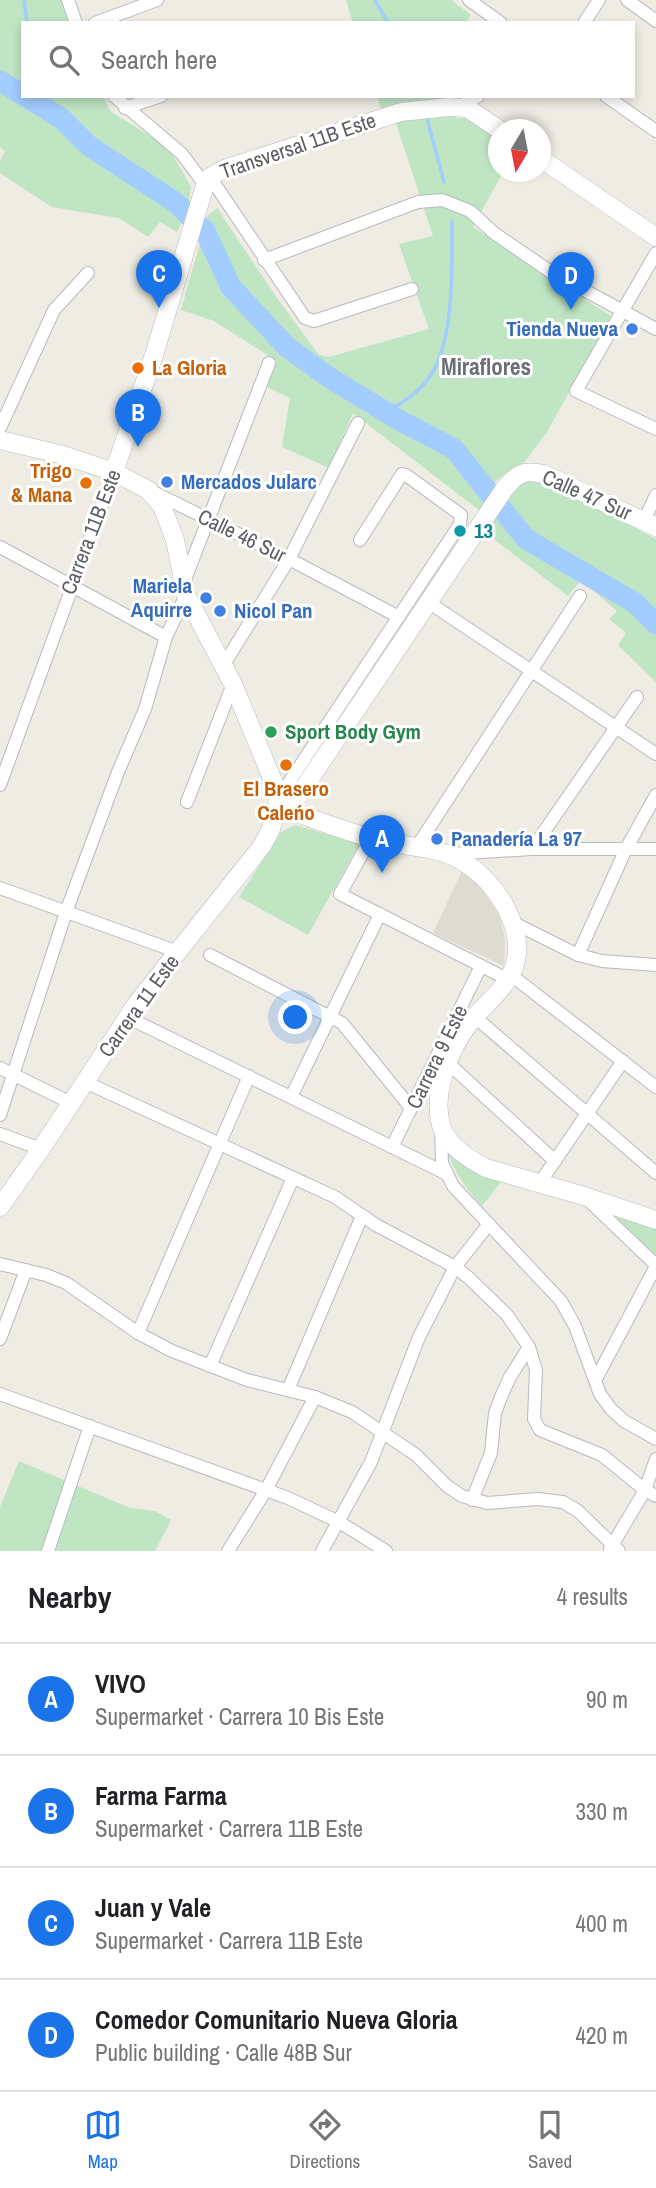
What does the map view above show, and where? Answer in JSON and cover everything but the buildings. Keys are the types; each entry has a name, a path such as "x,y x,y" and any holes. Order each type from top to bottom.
{"street":[{"path":"68,0 75,21"},
{"path":"100,21 158,0"},
{"path":"469,0 498,21"},
{"path":"585,21 599,0"},
{"path":"627,0 656,21"},
{"path":"116,98 182,154 305,318 314,321 412,289"},
{"path":"125,108 155,98"},
{"name":"Transversal 11B Este","path":"205,186 224,169 401,112 454,107 474,98"},
{"path":"609,98 656,131"},
{"path":"454,107 474,111 488,121"},
{"path":"551,165 656,237"},
{"name":"Carrera 11B Este","path":"0,785 114,472 158,343 205,186"},
{"path":"264,260 418,202 432,199 452,202 470,211 494,233 551,272 656,329"},
{"path":"656,253 576,391 656,429"},
{"path":"0,428 54,310 88,273"},
{"path":"0,1115 66,912 118,772 145,709 166,638 268,363"},
{"path":"223,666 289,559 358,423"},
{"name":"Calle 46 Sur","path":"0,440 63,454 114,472 399,617"},
{"name":"Calle 47 Sur","path":"518,475 525,471 544,474 650,524"},
{"name":"Carrera 11 Este","path":"0,1207 127,1017 262,846 282,805 462,520 461,515 406,475 399,476 360,540"},
{"name":"Carrera 11 Este","path":"282,805 428,602 505,488 518,475"},
{"path":"148,490 162,506 170,525 184,591 233,684 282,805 371,838 449,854 532,849 656,849"},
{"path":"650,524 656,495"},
{"path":"0,547 166,638"},
{"path":"416,848 580,596"},
{"path":"428,602 656,754"},
{"path":"187,802 233,684"},
{"path":"532,849 615,725 637,697"},
{"path":"578,955 626,849 656,795"},
{"path":"371,838 340,894 481,966 509,977 655,1083"},
{"path":"449,854 483,877 499,896 512,922 516,954 509,977"},
{"path":"0,888 178,952"},
{"path":"291,1097 380,914"},
{"path":"512,922 578,955 602,961 656,965"},
{"path":"210,955 330,1016 348,1030 411,1108"},
{"name":"Carrera 9 Este","path":"392,1147 481,966"},
{"name":"Carrera 9 Este","path":"445,1173 440,1153 440,1092 448,1063 460,1038 509,977"},
{"path":"127,1017 445,1173 462,1197 561,1301 575,1326 600,1394 617,1415 656,1439"},
{"path":"475,1017 656,1173"},
{"path":"539,1184 623,1061"},
{"path":"448,1063 555,1161"},
{"path":"0,1068 71,1103"},
{"path":"138,1333 249,1076"},
{"path":"85,1082 335,1197 362,1216 455,1267 495,1302 529,1348 536,1370 535,1422 540,1430 602,1455 650,1493"},
{"path":"441,1126 453,1145 475,1163 656,1220"},
{"path":"0,1134 41,1149"},
{"path":"210,1366 293,1178"},
{"path":"584,1196 656,1265 596,1379"},
{"path":"288,1390 362,1216"},
{"path":"322,1551 371,1462 419,1337 455,1267 489,1224"},
{"path":"0,1264 66,1283 155,1344 247,1380 315,1397 352,1412 426,1463 447,1486 472,1500 487,1503 547,1499 563,1502 578,1511 614,1549 650,1493 656,1459"},
{"path":"0,1339 26,1270"},
{"path":"472,1500 491,1453 495,1413 501,1397 510,1377 529,1348"},
{"path":"0,1394 266,1490 339,1522 386,1551"},
{"path":"228,1551 266,1490 315,1397"},
{"path":"48,1551 90,1426"}],"shaded area":[{"path":"462,871 480,886 500,917 505,940 504,966 433,933"}],"green space":[{"path":"0,0 62,0 70,21 21,21 21,98 104,98 110,111 169,148 191,187 188,208 177,232 160,222 148,237 119,218 52,207 0,173 0,161 5,151 0,147"},
{"path":"346,0 451,0 471,15 466,21 352,21"},
{"path":"378,98 449,98 456,118 466,118 488,133 488,182 498,182 473,227 611,316 547,432 523,464 496,481 480,511 353,413 329,468 282,447 290,398 267,387 277,361 214,321 181,310 208,215 217,208 319,355 329,357 429,329 399,244 433,236 393,114 383,116"},
{"path":"526,480 550,483 656,539 656,682 618,645 626,633 609,619 617,611 581,580 568,596 487,534 511,488"},
{"path":"295,825 359,844 308,935 239,897 281,832"},
{"path":"446,1146 502,1181 482,1206 460,1178"},
{"path":"611,1212 656,1228 656,1255"},
{"path":"19,1461 130,1508 155,1511 171,1520 155,1551 0,1551 0,1507"}],"waterway":[{"path":"24,0 27,21"},
{"path":"375,0 387,21"},
{"path":"0,81 21,94"},
{"path":"28,98 62,119 89,146 175,202 205,231 231,287 287,347 330,378 399,420 454,449 526,539 635,603 656,624"},
{"path":"426,115 444,182"},
{"path":"385,412 419,390 437,364 443,346 450,303 452,221"}],"place":[{"name":"Juan y Vale","path":"159,308"},
{"name":"Comedor Comunitario Nueva Gloria","path":"571,310"},
{"name":"Tienda Nueva","path":"632,329"},
{"name":"La Gloria","path":"138,368"},
{"name":"Farma Farma","path":"138,447"},
{"name":"Mercados Jularc","path":"167,482"},
{"name":"Trigo & Mana","path":"86,483"},
{"name":"13","path":"460,531"},
{"name":"Mariela Aquirre","path":"206,598"},
{"name":"Nicol Pan","path":"220,611"},
{"name":"Sport Body Gym","path":"271,732"},
{"name":"El Brasero Caleńo","path":"286,765"},
{"name":"Panadería La 97","path":"437,839"},
{"name":"VIVO","path":"382,873"}],"district":[{"name":"Miraflores","path":"486,367"}]}
